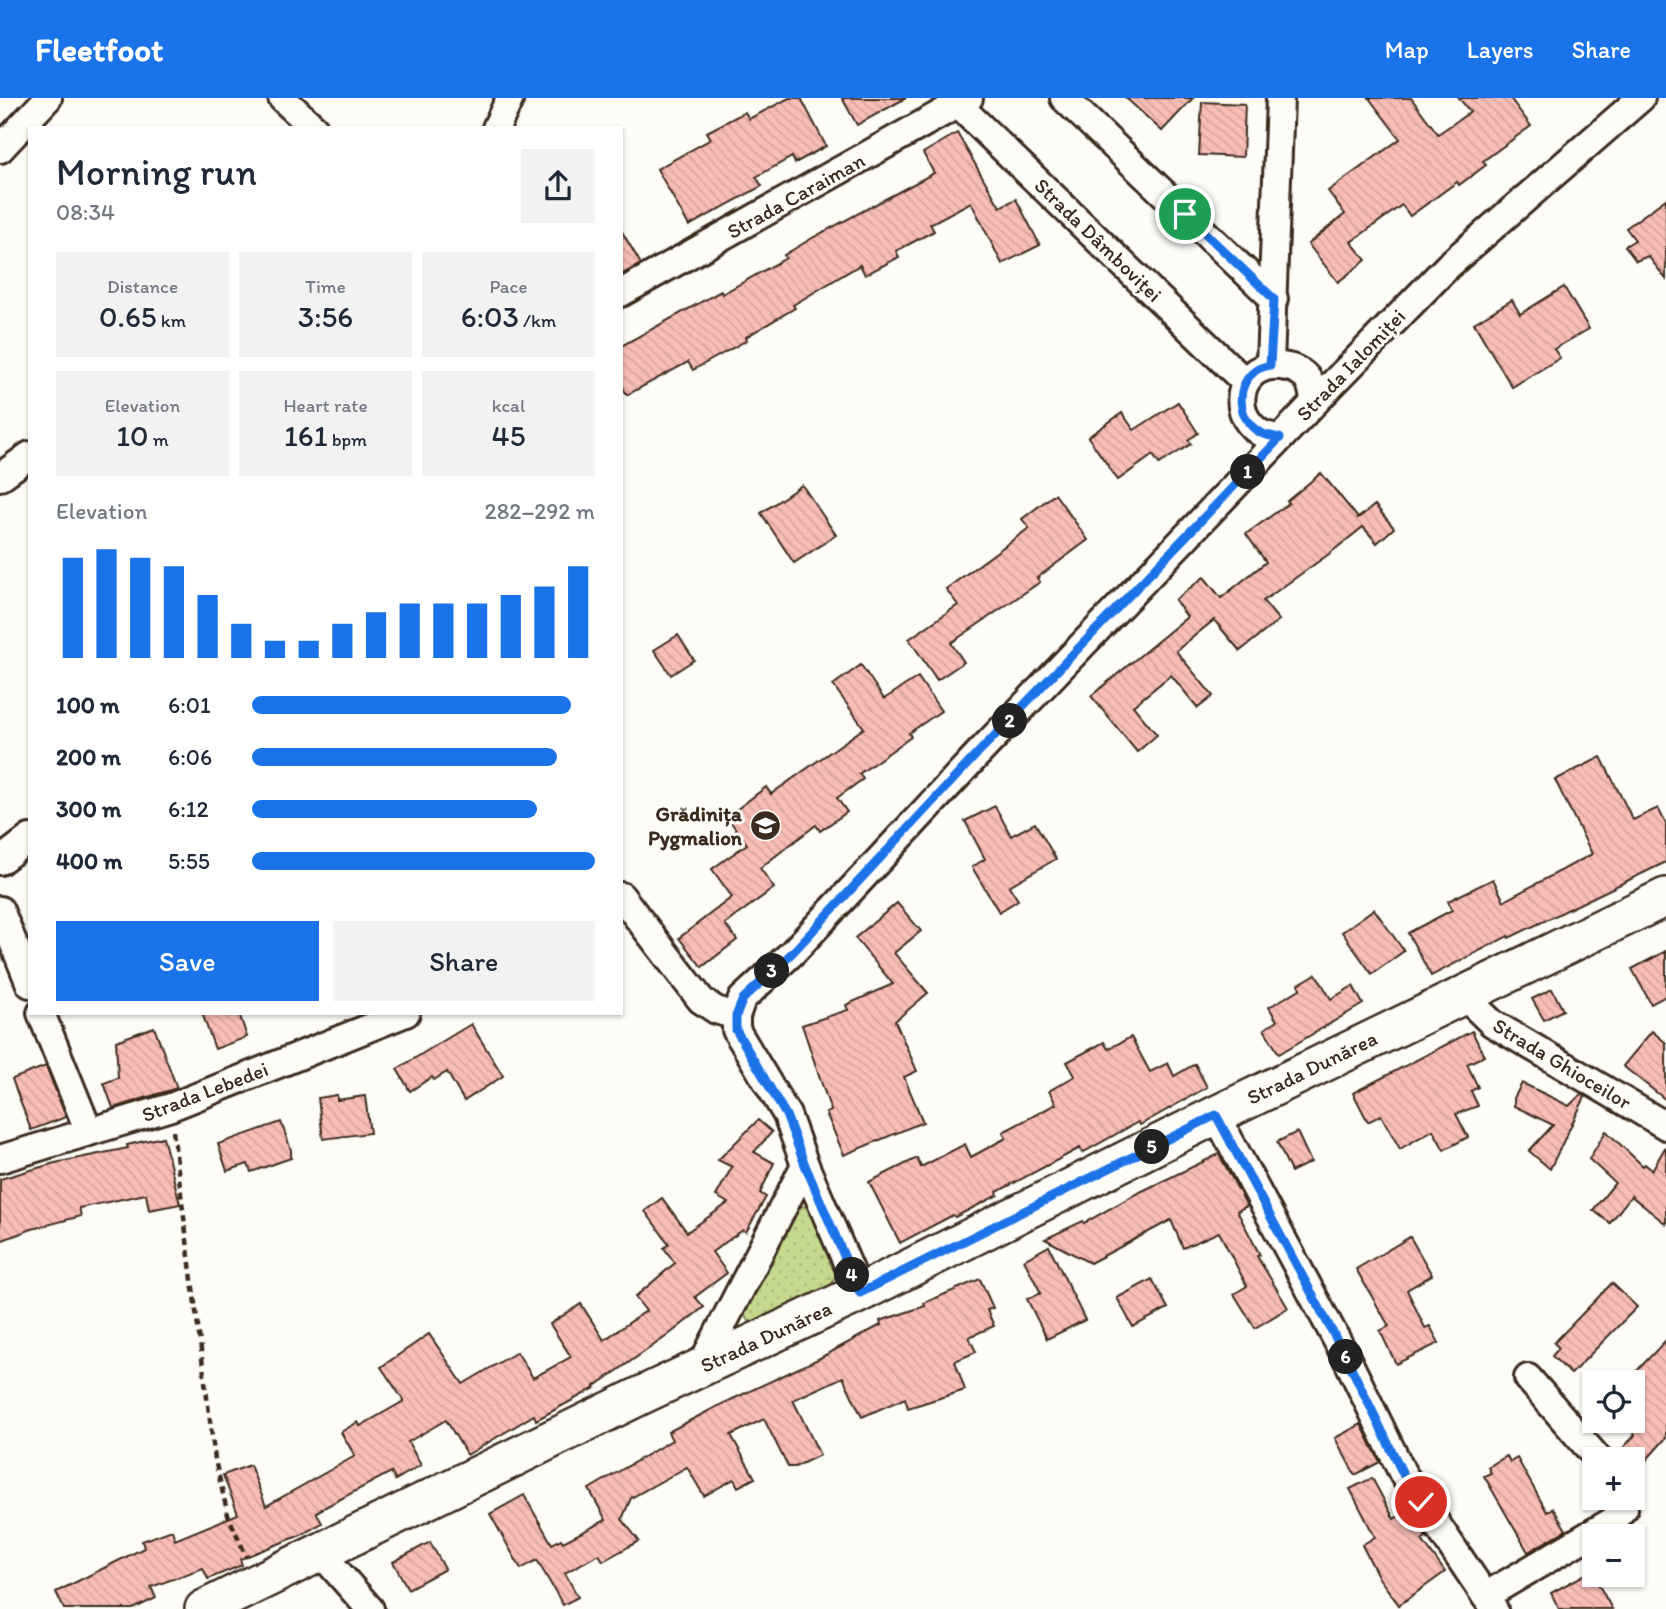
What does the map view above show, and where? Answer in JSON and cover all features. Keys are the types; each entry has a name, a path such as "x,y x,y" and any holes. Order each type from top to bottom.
{"street":[{"path":"0,149 48,98"},
{"path":"282,98 312,126"},
{"path":"497,126 510,98"},
{"path":"1064,98 1274,299"},
{"path":"1270,365 1281,98"},
{"name":"Strada Ialomiței","path":"736,1016 743,999 793,952 977,754 1449,265 1641,98"},
{"name":"Strada Caraiman","path":"623,292 960,101"},
{"name":"Strada Dâmboviței","path":"960,101 1245,382"},
{"path":"1280,438 1261,434 1246,421 1240,401 1245,382 1256,370 1270,365 1292,367 1309,381 1315,402"},
{"path":"0,477 28,456"},
{"path":"0,861 28,840"},
{"name":"Strada Dunărea","path":"204,1609 860,1293 1216,1115 1666,897"},
{"path":"623,902 630,925 701,1000 716,1010 736,1016 736,1030 786,1115 860,1293"},
{"path":"0,910 28,979"},
{"name":"Strada Ghioceilor","path":"1463,995 1492,1023 1666,1126"},
{"path":"42,1015 89,1132"},
{"name":"Strada Lebedei","path":"0,1159 171,1107 401,1015"},
{"path":"1216,1115 1348,1361 1403,1474 1490,1602 1611,1522 1622,1510"},
{"path":"700,1368 805,1165"},
{"path":"1528,1378 1588,1447"},
{"path":"320,1552 370,1609"}],"path":[{"path":"171,1107 215,1460 228,1515 250,1565"}],"green space":[{"path":"808,1207 818,1215 837,1257 832,1284 826,1291 754,1324 746,1318 743,1311 794,1208"}],"building":[{"path":"789,98 801,98 826,146 795,163 792,157 756,177 762,186 689,226 657,169 711,139 707,132 745,112 749,119"},
{"path":"842,98 906,98 857,125"},
{"path":"1126,98 1193,98 1162,131"},
{"path":"1369,98 1411,98 1438,134 1470,112 1459,98 1510,98 1531,126 1483,161 1486,165 1459,185 1457,182 1410,216 1402,205 1351,242 1366,260 1338,282 1308,244 1345,214 1328,191 1400,139"},
{"path":"1202,102 1245,104 1243,157 1199,155"},
{"path":"957,133 1000,207 1016,199 1040,245 1002,264 971,202 930,224 934,231 896,251 899,257 865,275 860,265 793,305 795,308 746,337 747,340 693,370 688,362 627,395 623,388 623,345 721,291 722,294 786,258 784,255 814,237 934,173 923,153"},
{"path":"1666,199 1666,279 1648,256 1636,261 1625,246 1635,240 1626,228"},
{"path":"623,233 641,264 623,274"},
{"path":"1564,287 1589,329 1554,349 1560,358 1512,387 1474,323 1512,300 1520,314"},
{"path":"1178,402 1198,433 1188,440 1191,444 1159,464 1153,455 1118,480 1088,437 1122,413 1134,430"},
{"path":"1321,473 1358,518 1375,505 1394,528 1377,543 1363,527 1263,601 1279,620 1240,651 1214,620 1176,651 1213,696 1198,708 1171,675 1133,706 1157,735 1137,752 1091,696 1187,617 1175,600 1204,577 1221,598 1266,562 1246,534 1289,503 1287,501"},
{"path":"802,485 836,535 794,563 761,513"},
{"path":"1055,494 1088,540 1037,578 1040,582 951,643 964,662 937,680 909,639 958,605 946,589 1029,528 1022,519"},
{"path":"678,635 694,660 671,675 654,650"},
{"path":"861,665 884,699 918,677 941,711 909,733 911,737 859,774 863,779 837,798 847,812 820,831 816,825 760,868 774,888 725,924 737,940 702,967 679,938 732,897 712,869 747,844 727,817 766,787 771,794 864,728 833,685"},
{"path":"1601,757 1633,820 1658,808 1666,824 1666,862 1509,938 1508,936 1431,976 1408,933 1452,910 1448,901 1493,879 1504,901 1592,854 1555,780"},
{"path":"995,806 1011,836 1035,823 1056,859 1009,886 1018,900 999,912 972,867 985,859 965,821"},
{"path":"897,903 921,931 894,953 928,993 895,1021 917,1071 904,1077 923,1122 844,1155 826,1113 831,1111 802,1025 848,1010 846,1005 893,984 855,938"},
{"path":"1374,909 1404,951 1372,974 1342,932"},
{"path":"1666,951 1666,996 1651,1004 1632,969"},
{"path":"1316,974 1331,999 1353,986 1363,1004 1279,1054 1264,1029 1277,1021 1269,1007 1300,989 1299,984"},
{"path":"1552,989 1563,1010 1544,1020 1532,999"},
{"path":"203,1015 240,1015 247,1037 215,1049"},
{"path":"471,1024 503,1076 464,1101 447,1072 434,1080 432,1077 410,1091 397,1069"},
{"path":"154,1027 177,1088 113,1108 104,1083 118,1078 116,1041"},
{"path":"1472,1031 1484,1056 1467,1064 1478,1087 1471,1091 1478,1106 1456,1114 1468,1137 1444,1150 1433,1130 1400,1149 1381,1115 1368,1122 1353,1093"},
{"path":"1652,1031 1666,1043 1666,1100 1623,1066"},
{"path":"1131,1037 1150,1072 1168,1063 1174,1076 1195,1064 1207,1087 1140,1125 1138,1122 1082,1153 1080,1148 997,1192 998,1195 900,1243 869,1182 917,1158 921,1167 965,1144 971,1157 1006,1138 1003,1132 1056,1104 1049,1091 1075,1076 1067,1062 1104,1042 1108,1049"},
{"path":"46,1066 66,1117 31,1130 12,1079"},
{"path":"1522,1083 1569,1106 1581,1094 1585,1097 1550,1169 1529,1151 1553,1125 1514,1106 1514,1098"},
{"path":"337,1095 337,1100 365,1096 370,1133 323,1139 318,1098"},
{"path":"758,1120 772,1132 754,1152 774,1163 760,1193 766,1197 746,1232 743,1230 712,1252 727,1273 695,1297 704,1307 595,1388 536,1420 534,1415 467,1455 446,1420 408,1442 421,1465 395,1480 391,1472 316,1512 322,1523 301,1535 240,1559 242,1565 208,1579 203,1568 151,1587 156,1598 133,1609 64,1609 56,1592 144,1548 142,1541 172,1530 175,1540 238,1514 223,1475 250,1465 266,1506 355,1456 341,1432 358,1422 360,1426 404,1401 381,1367 429,1334 463,1384 517,1352 533,1378 571,1357 550,1324 581,1304 604,1340 646,1311 635,1297 675,1263 664,1248 669,1244 645,1211 662,1198 687,1232 728,1203 716,1196 732,1167 718,1160"},
{"path":"281,1122 291,1150 291,1158 251,1172 248,1164 227,1171 218,1144"},
{"path":"1606,1131 1643,1166 1645,1164 1652,1170 1666,1146 1666,1224 1631,1196 1610,1223 1593,1210 1615,1183 1589,1159"},
{"path":"1297,1132 1311,1162 1291,1172 1277,1142"},
{"path":"163,1137 180,1204 149,1210 146,1194 79,1208 81,1216 0,1241 0,1179"},
{"path":"1219,1154 1247,1206 1237,1211 1260,1255 1257,1256 1288,1308 1255,1328 1234,1294 1247,1286 1219,1232 1183,1248 1171,1220 1090,1263 1045,1239 1083,1221 1084,1223 1136,1194"},
{"path":"1410,1237 1432,1275 1407,1290 1425,1328 1430,1326 1439,1343 1396,1364 1380,1331 1389,1326 1356,1269"},
{"path":"1049,1246 1085,1320 1047,1339 1027,1299 1041,1293 1024,1260"},
{"path":"980,1279 993,1308 987,1310 994,1326 969,1337 976,1352 955,1361 965,1390 908,1408 905,1398 862,1417 843,1377 793,1400 820,1455 795,1467 788,1467 764,1419 731,1435 755,1478 738,1487 734,1479 704,1496 687,1467 631,1498 622,1519 639,1541 603,1561 599,1554 565,1573 578,1597 563,1605 537,1560 521,1569 490,1514 524,1495 552,1544 561,1539 563,1542 606,1520 589,1489 672,1440 668,1432 818,1359 881,1325 880,1321 925,1306 924,1303"},
{"path":"1152,1279 1168,1308 1133,1327 1117,1298"},
{"path":"1612,1283 1637,1307 1571,1374 1552,1356 1559,1348 1554,1343"},
{"path":"1666,1340 1666,1438 1645,1462 1645,1447 1624,1447 1635,1435 1634,1433 1645,1433 1645,1370 1638,1370"},
{"path":"1361,1424 1380,1462 1355,1475 1335,1438"},
{"path":"1507,1456 1510,1462 1517,1458 1547,1512 1553,1508 1566,1530 1528,1552 1484,1476 1491,1473 1488,1467"},
{"path":"1372,1478 1394,1519 1408,1510 1426,1537 1422,1540 1445,1572 1399,1605 1379,1578 1362,1545 1375,1537 1350,1489"},
{"path":"430,1542 445,1569 408,1589 393,1562"},
{"path":"1582,1576 1582,1587 1600,1587 1612,1609 1559,1609 1551,1593"}],"place":[{"name":"Grădinița Pygmalion","path":"765,826"}],"route":[{"path":"1185,214 1274,299 1270,365 1256,370 1245,382 1240,401 1246,421 1261,434 1280,438 977,754 793,952 743,999 736,1016 736,1030 786,1115 860,1293 1216,1115 1348,1361 1403,1474 1421,1502"}]}
